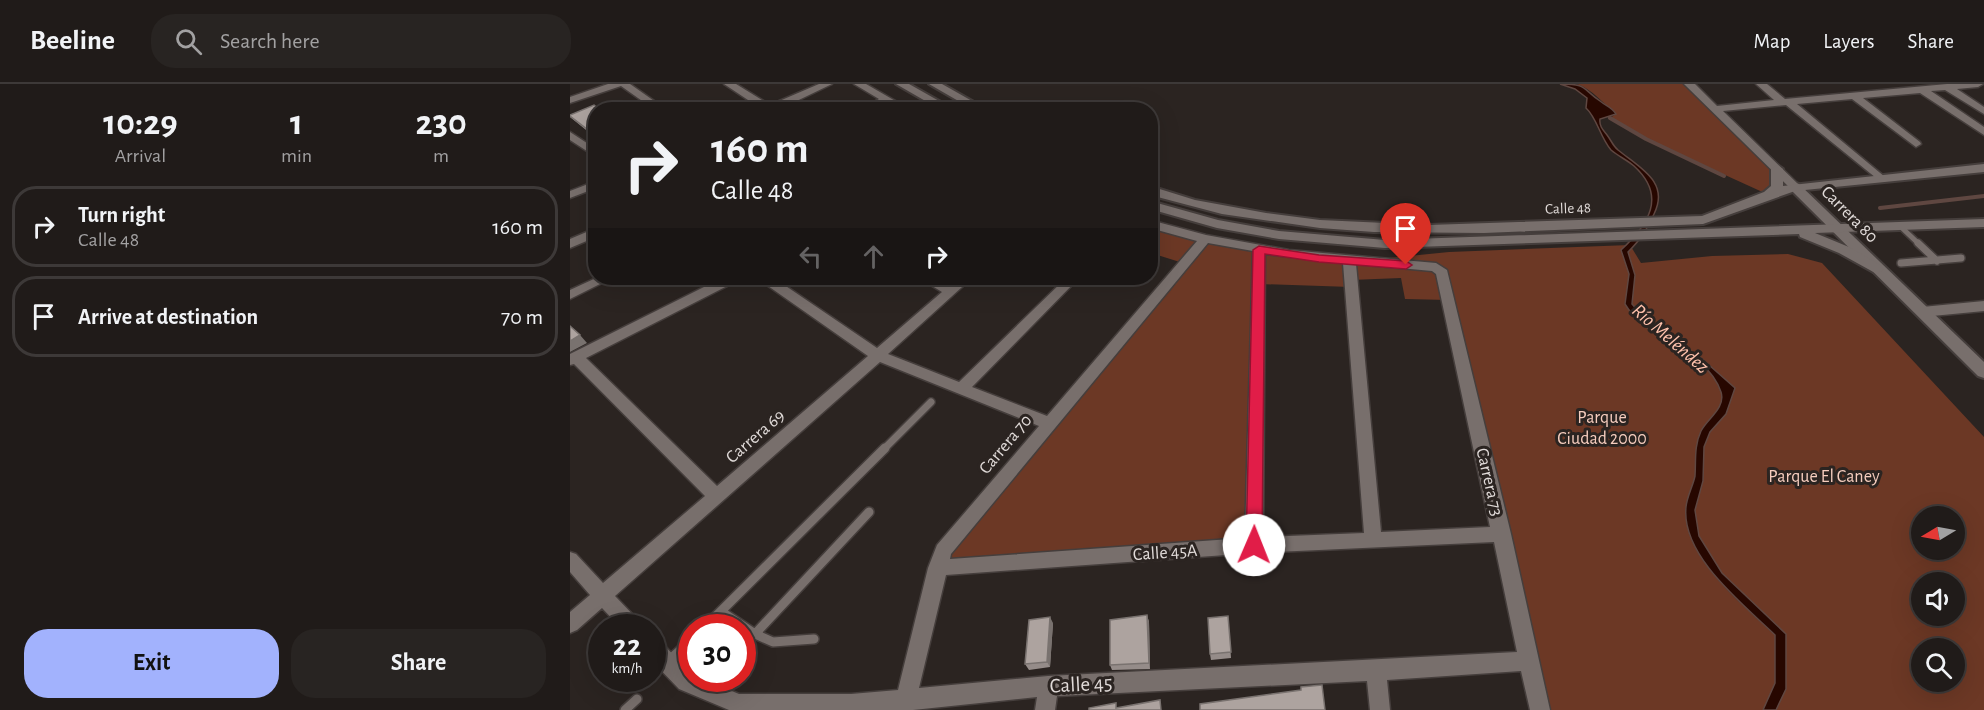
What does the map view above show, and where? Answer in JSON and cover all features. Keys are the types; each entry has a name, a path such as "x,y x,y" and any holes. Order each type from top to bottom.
{"main road":[{"path":"902,84 935,102"},
{"path":"934,84 968,102"},
{"name":"Calle 48","path":"1158,192 1225,211 1331,225 1425,229 1703,220 1729,213 1769,195 1795,187 1984,168"},
{"path":"1769,195 1777,187 1776,169"},
{"name":"Carrera 80","path":"1795,187 1984,372"},
{"name":"Calle 48","path":"1158,207 1217,224 1280,235 1385,244 1984,223"},
{"path":"1787,231 1826,242 1877,269"}],"street":[{"path":"570,89 585,84"},
{"path":"570,100 618,84"},
{"path":"624,84 650,102"},
{"path":"729,84 758,102"},
{"path":"785,102 827,84"},
{"path":"859,84 892,102"},
{"name":"Carrera 80","path":"1689,84 1795,187"},
{"path":"1761,84 1881,179"},
{"path":"1826,84 1848,96 1916,144"},
{"path":"1893,84 1903,91"},
{"path":"1715,109 1978,84"},
{"path":"1947,87 1984,111"},
{"path":"1921,89 1984,132"},
{"path":"881,102 887,99"},
{"path":"572,139 588,149"},
{"path":"570,195 588,187"},
{"path":"1158,226 1259,250 1350,262 1373,538"},
{"path":"570,244 588,236"},
{"name":"Carrera 70","path":"905,704 937,568 952,537 1205,239"},
{"path":"1254,545 1259,250"},
{"name":"Carrera 73","path":"1350,262 1436,267 1442,273 1540,710"},
{"path":"570,295 591,285"},
{"path":"716,496 573,359 718,285"},
{"path":"776,285 877,355 1048,423"},
{"path":"941,285 951,291"},
{"name":"Carrera 69","path":"570,624 958,285"},
{"path":"961,389 1066,285"},
{"path":"1922,312 1984,306"},
{"name":"Calle 45A","path":"937,568 1254,545 1502,534"},
{"path":"570,560 619,614"},
{"name":"Calle 45","path":"667,662 687,682 739,704 905,704 1048,686 1376,671 1530,661"},
{"path":"1376,671 1380,710"},
{"path":"1045,710 1048,686"}],"lane":[{"path":"1899,226 1937,261"},
{"path":"1901,263 1961,258"},
{"path":"720,614 931,402"},
{"path":"756,633 869,512"},
{"path":"756,634 773,642 814,639"},
{"path":"667,662 678,652"},
{"path":"625,710 637,699"}],"green space":[{"path":"1577,84 1689,84 1777,169 1769,195 1646,139 1610,118 1616,114 1593,93"},
{"name":"Parque Ciudad 2000","path":"1158,226 1205,239 1349,262 1449,252 1630,245 1641,263 1712,256 1788,254 1822,263 1984,437 1984,710 1540,710 1448,300 1405,299 1401,278 1351,280 1351,287 1259,284 1254,545 937,568 1183,263 1158,255"}],"water":[{"name":"Río Meléndez","path":"1560,84 1580,86 1613,110 1616,114 1600,119 1602,128 1616,148 1650,177 1658,193 1658,203 1654,214 1643,234 1628,252 1635,275 1632,304 1649,323 1700,357 1735,388 1726,414 1710,432 1704,447 1703,481 1695,510 1699,536 1722,573 1786,634 1786,689 1776,710 1763,710 1775,683 1775,635 1717,578 1693,543 1687,525 1686,507 1695,476 1697,442 1701,431 1721,403 1721,392 1703,365 1647,328 1625,304 1629,274 1621,250 1646,220 1652,199 1650,188 1634,166 1607,145 1586,108 1587,98 1575,89"}],"building":[{"path":"588,108 588,130 570,116"},
{"path":"570,326 580,335 570,341"},
{"path":"1147,615 1149,663 1110,665 1110,620"},
{"path":"1228,616 1231,652 1210,654 1208,618"},
{"path":"1050,617 1047,662 1025,664 1029,620"},
{"path":"1322,685 1325,710 1200,710 1200,704"},
{"path":"1160,700 1161,710 1089,710 1089,708 1116,703 1116,708"}],"waterway":[{"path":"1610,118 1646,139 1724,176"},
{"path":"1880,208 1984,196"}],"route":[{"path":"1254,545 1259,250 1350,262 1406,265"}],"park label":[{"name":"Parque El Caney","path":"1824,476"}]}
